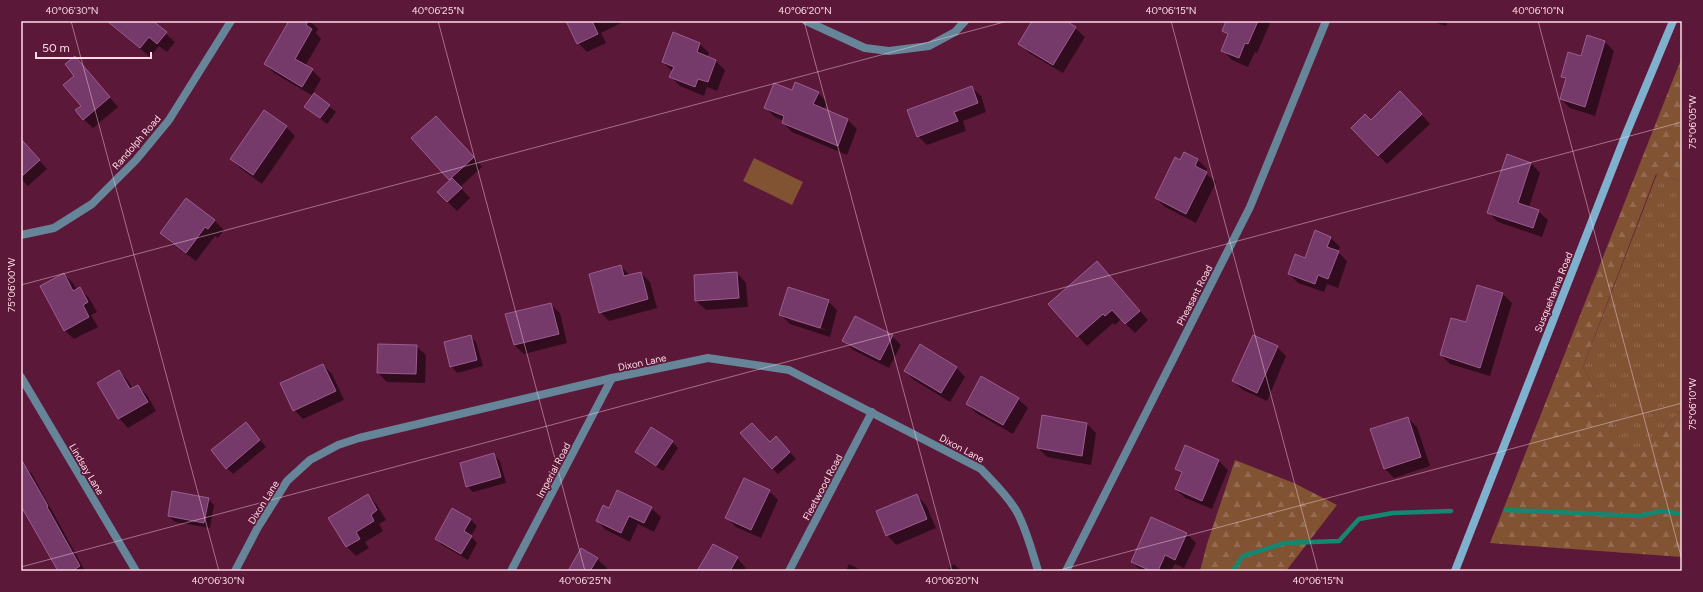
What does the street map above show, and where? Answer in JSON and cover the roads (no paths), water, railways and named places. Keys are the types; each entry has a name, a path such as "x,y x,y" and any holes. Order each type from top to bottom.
{"main road":[{"name":"Susquehanna Road","path":"1455,571 1623,142 1673,21"}],"street":[{"name":"Randolph Road","path":"21,235 54,228 92,204 136,160 169,120 231,21"},
{"path":"806,21 865,48 889,52 929,46 955,32 965,21"},
{"name":"Pheasant Road","path":"1066,571 1250,207 1326,21"},
{"name":"Dixon Lane","path":"235,571 258,527 287,481 310,460 338,445 365,436 612,378 708,358 789,370 981,469 1000,489 1016,511 1027,535 1038,571"},
{"name":"Lindsay Lane","path":"21,377 136,571"},
{"name":"Imperial Road","path":"511,571 612,378"},
{"name":"Fleetwood Road","path":"789,571 872,412"}],"waterway":[{"path":"1506,510 1639,516 1662,511 1682,514"},
{"path":"1233,571 1243,556 1285,543 1339,541 1359,519 1393,513 1451,511"}]}
